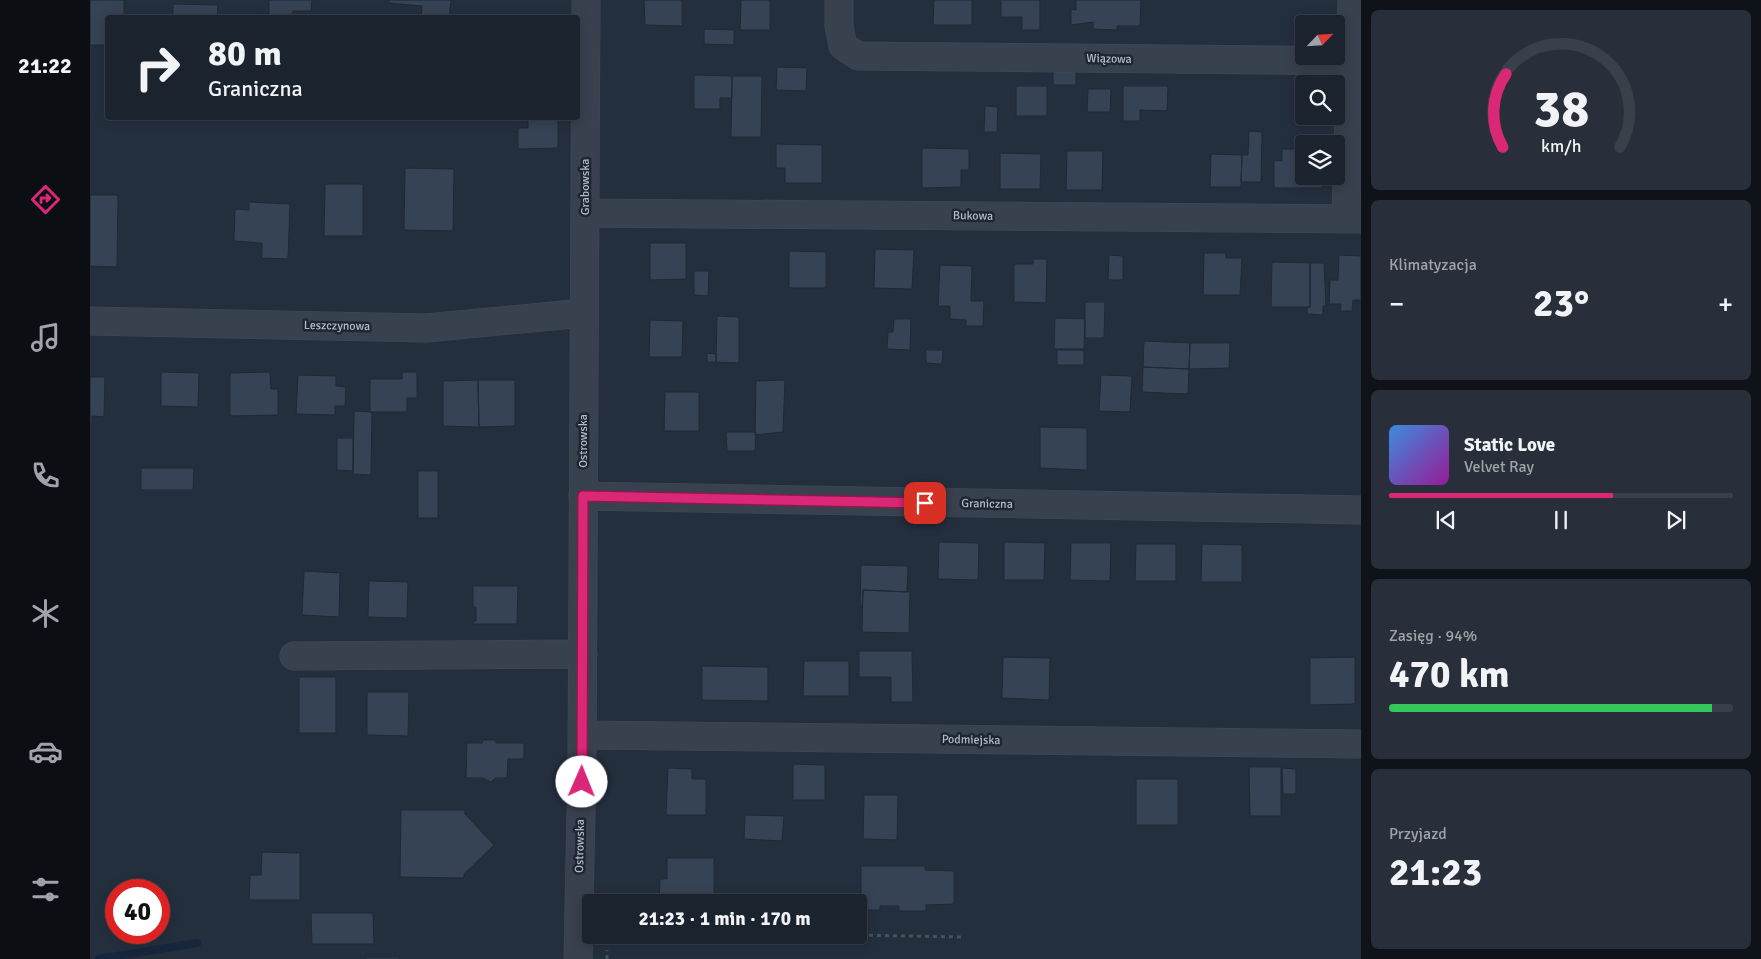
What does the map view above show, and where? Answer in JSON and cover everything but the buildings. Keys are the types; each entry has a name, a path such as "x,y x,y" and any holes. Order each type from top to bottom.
{"street":[{"name":"Grabowska","path":"583,374 586,0"},
{"name":"Wiązowa","path":"839,0 839,26 843,46 858,56 1355,61"},
{"path":"1352,0 1355,61 1353,219"},
{"name":"Bukowa","path":"585,213 1353,219"},
{"name":"Leszczynowa","path":"90,321 426,328 584,313"},
{"name":"Ostrowska","path":"578,959 583,654 583,374"},
{"name":"Graniczna","path":"583,496 1361,510"},
{"path":"294,656 583,654"},
{"name":"Podmiejska","path":"582,736 1361,744"}],"path":[{"path":"867,935 963,937"}],"waterway":[{"path":"99,959 197,943"}],"route":[{"path":"582,782 583,496 925,503"}]}
